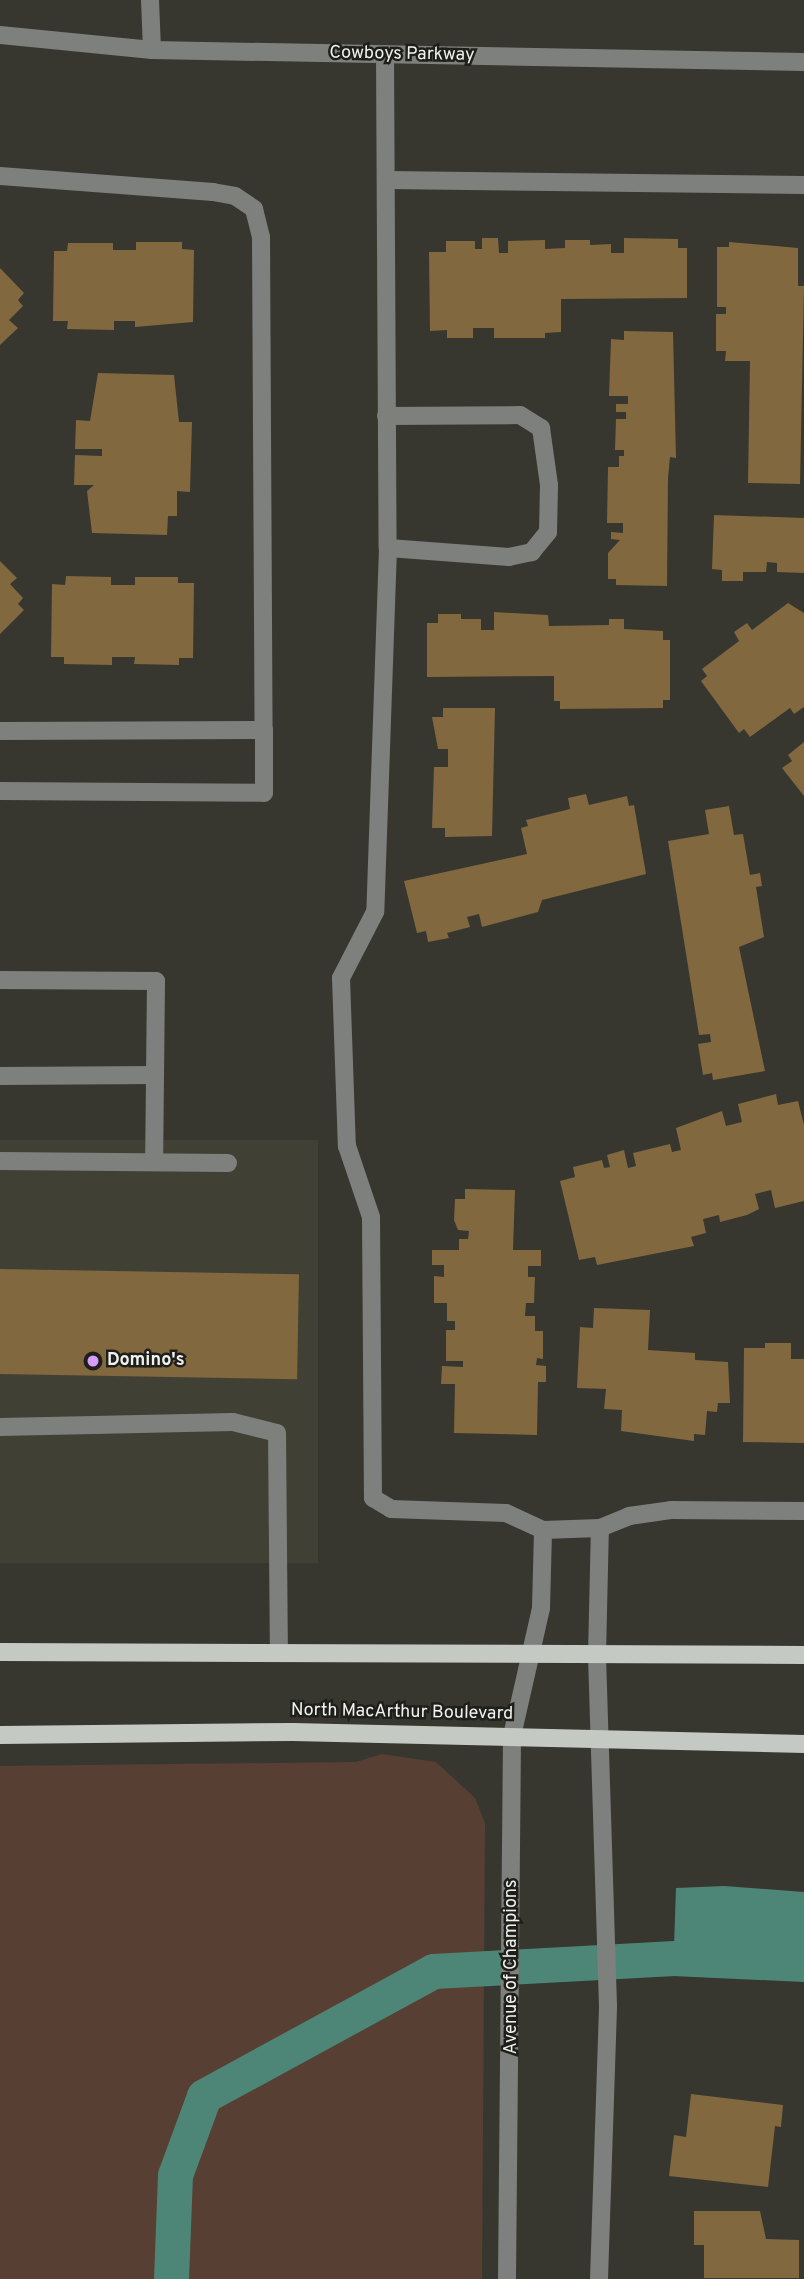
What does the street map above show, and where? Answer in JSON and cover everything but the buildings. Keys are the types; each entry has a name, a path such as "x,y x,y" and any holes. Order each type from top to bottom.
{"main road":[{"path":"0,1652 804,1655"},
{"name":"North MacArthur Boulevard","path":"0,1735 512,1736 804,1744"}],"street":[{"path":"150,0 152,50"},
{"name":"Cowboys Parkway","path":"0,35 53,44 152,50 804,62"},
{"path":"385,54 388,548 374,912 341,978 347,1146 371,1217 373,1498 391,1509 506,1513 543,1530 600,1528 629,1516 671,1510 804,1511"},
{"path":"0,176 213,192 234,196 254,209 261,237 264,793 0,791"},
{"path":"387,180 804,185"},
{"path":"386,416 520,415 541,428 549,485 548,532 532,552 509,557 388,548"},
{"path":"0,731 264,730"},
{"path":"0,980 156,981 154,1162"},
{"path":"0,1076 155,1075"},
{"path":"0,1161 228,1163"},
{"path":"0,1427 233,1422 277,1433 279,1653"},
{"path":"599,2279 608,2006 597,1656 600,1528"},
{"name":"Avenue of Champions","path":"507,2279 513,1998 512,1736 527,1656 541,1608 543,1530"}],"shaded area":[{"path":"0,1140 318,1140 318,1563 0,1563"},
{"path":"382,1754 436,1762 475,1798 485,1823 482,2279 0,2279 0,1766 356,1762"},
{"path":"724,1886 804,1892 804,1982 673,1976 676,1888"}],"waterway":[{"path":"171,2279 175,2175 204,2096 433,1971 744,1954 804,1959"}],"place":[{"name":"Domino's","path":"93,1361"}]}
